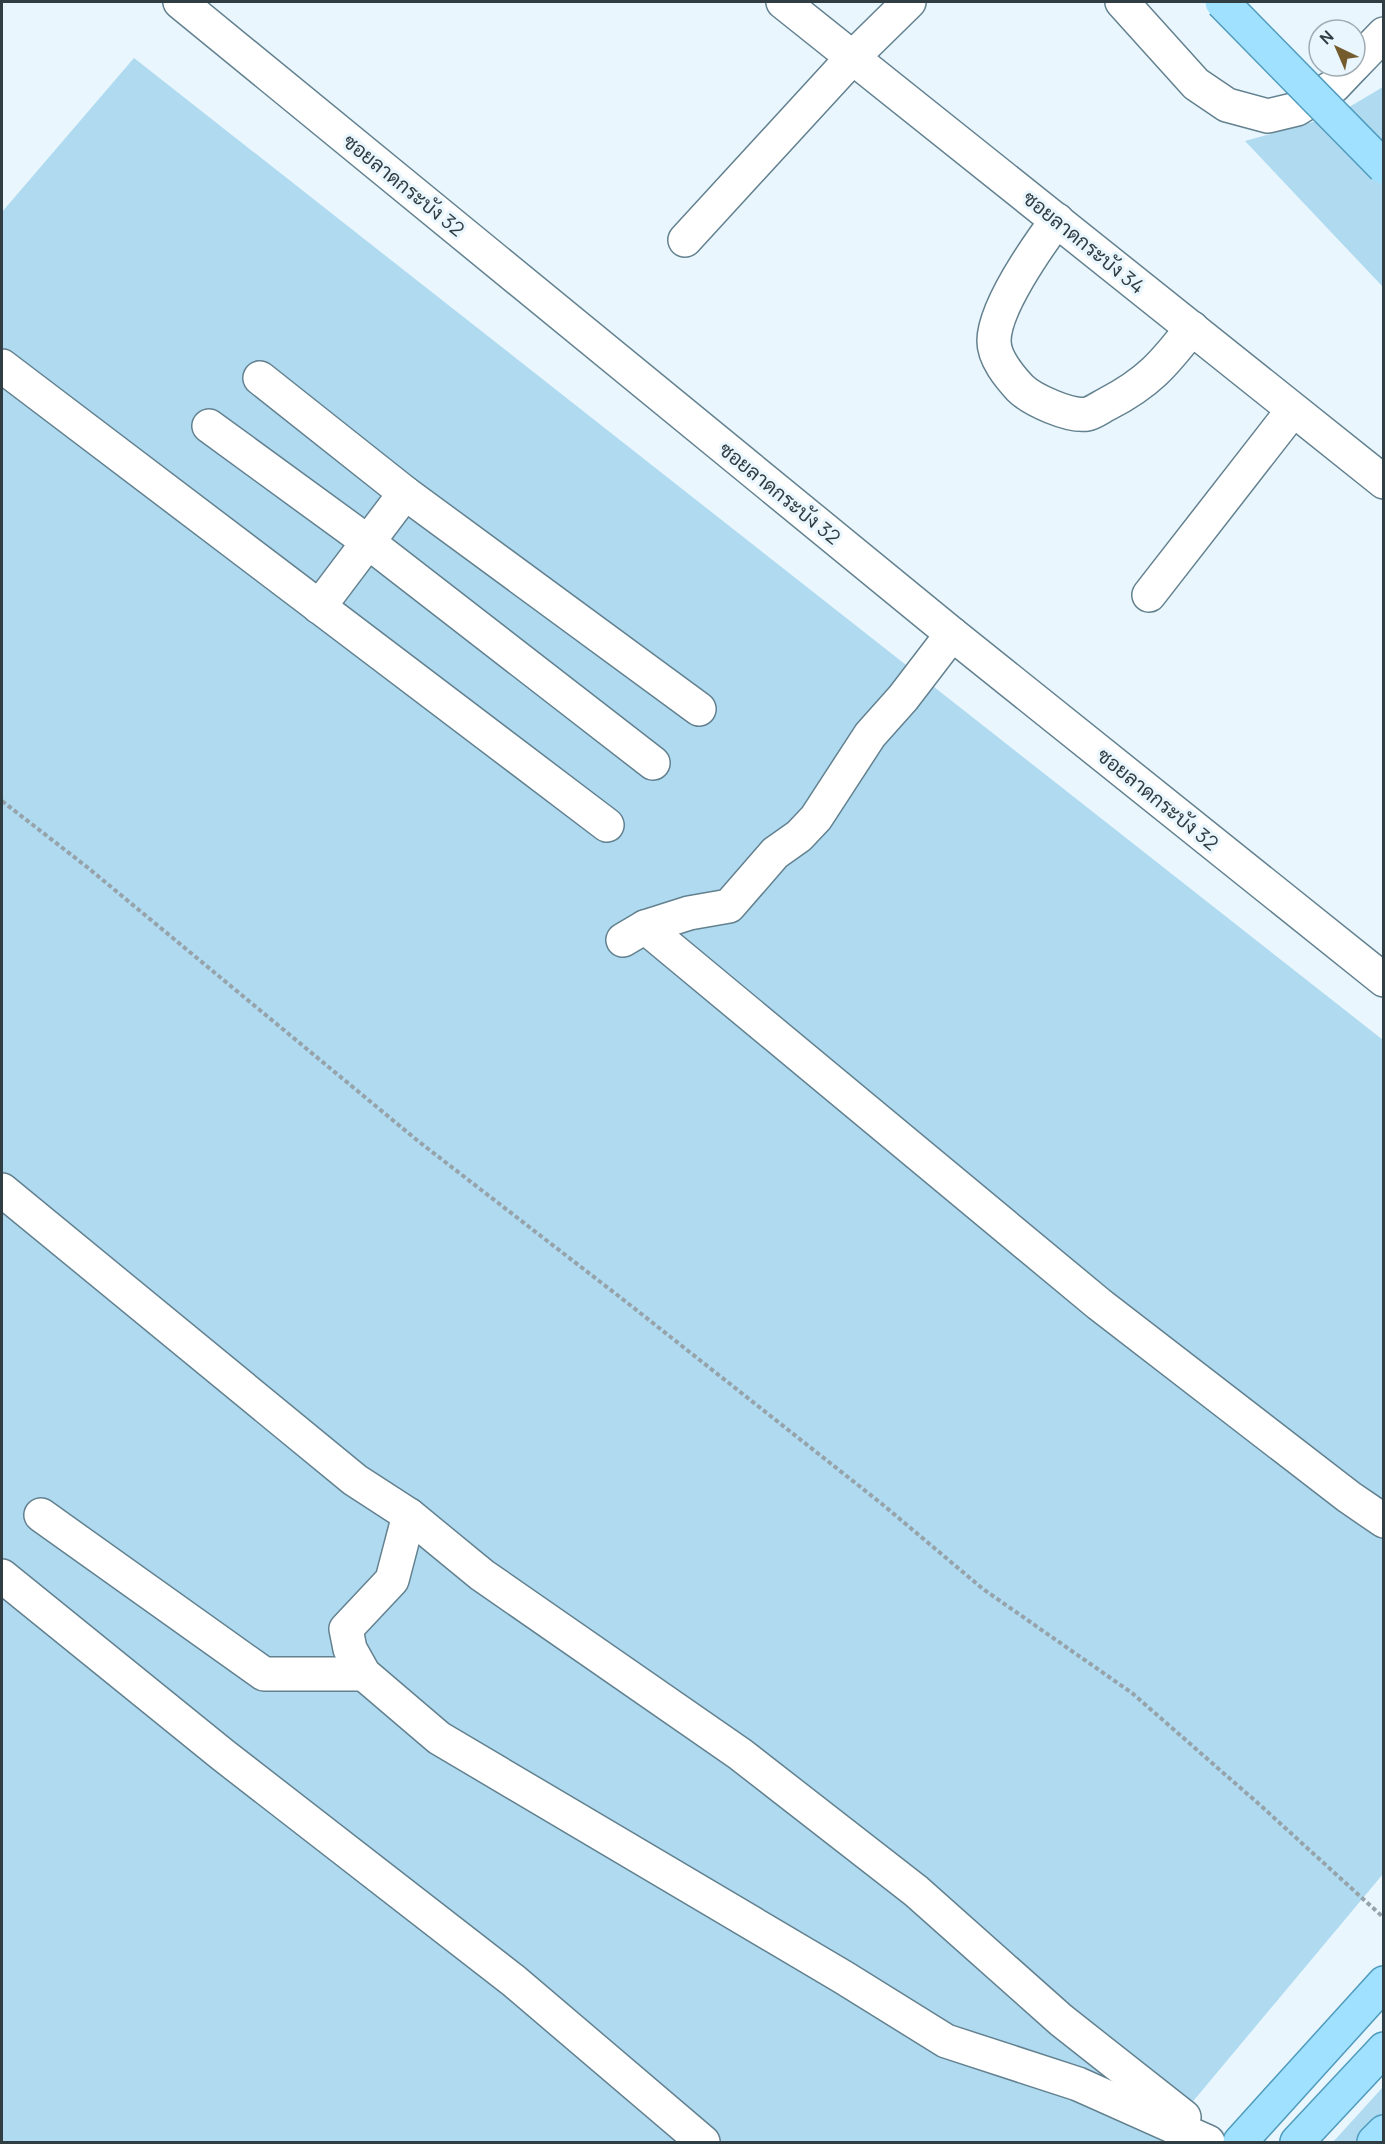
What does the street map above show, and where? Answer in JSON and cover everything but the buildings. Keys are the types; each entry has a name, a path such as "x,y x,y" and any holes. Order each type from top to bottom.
{"main road":[{"path":"1222,2 1383,167"},
{"path":"1240,2142 1383,1983"},
{"path":"1297,2142 1383,2049"},
{"path":"1374,2142 1383,2132"}],"street":[{"name":"ซอยลาดกระบัง 32","path":"180,2 952,634 1383,980"},
{"name":"ซอยลาดกระบัง 34","path":"783,2 1383,482"},
{"path":"685,240 853,57 909,2"},
{"path":"1122,2 1196,84 1227,105 1268,116 1297,109 1334,86 1342,78"},
{"path":"1367,51 1383,34"},
{"path":"1057,220 1031,256 1000,311 993,342 1004,370 1025,393 1056,410 1087,414 1132,391 1162,365 1192,328"},
{"path":"2,366 607,825"},
{"path":"260,378 405,493 699,709"},
{"path":"1149,595 1293,410"},
{"path":"209,426 368,542 653,764"},
{"path":"319,607 405,493"},
{"path":"952,634 903,698 870,735 816,818 799,836 776,853 729,906 689,913 634,934 1099,1304 1383,1521"},
{"path":"2,1190 356,1480 409,1515 482,1575 749,1761 916,1892 1061,2020 1216,2142"},
{"path":"41,1515 264,1674 364,1674"},
{"path":"409,1515 392,1580 346,1629 350,1649 364,1674 439,1738 783,1941 946,2042 1078,2084 1208,2142"},
{"path":"2,1576 223,1755 514,1981 703,2142"}],"path":[{"path":"2,801 87,867 418,1141 882,1504 983,1589 1132,1693 1260,1805 1383,1918"}],"shaded area":[{"path":"134,58 1383,1040 1383,1874 1159,2142 2,2142 2,212"},
{"path":"1383,87 1383,287 1245,141 1334,116"},
{"path":"1383,2087 1383,2142 1333,2142"}]}
